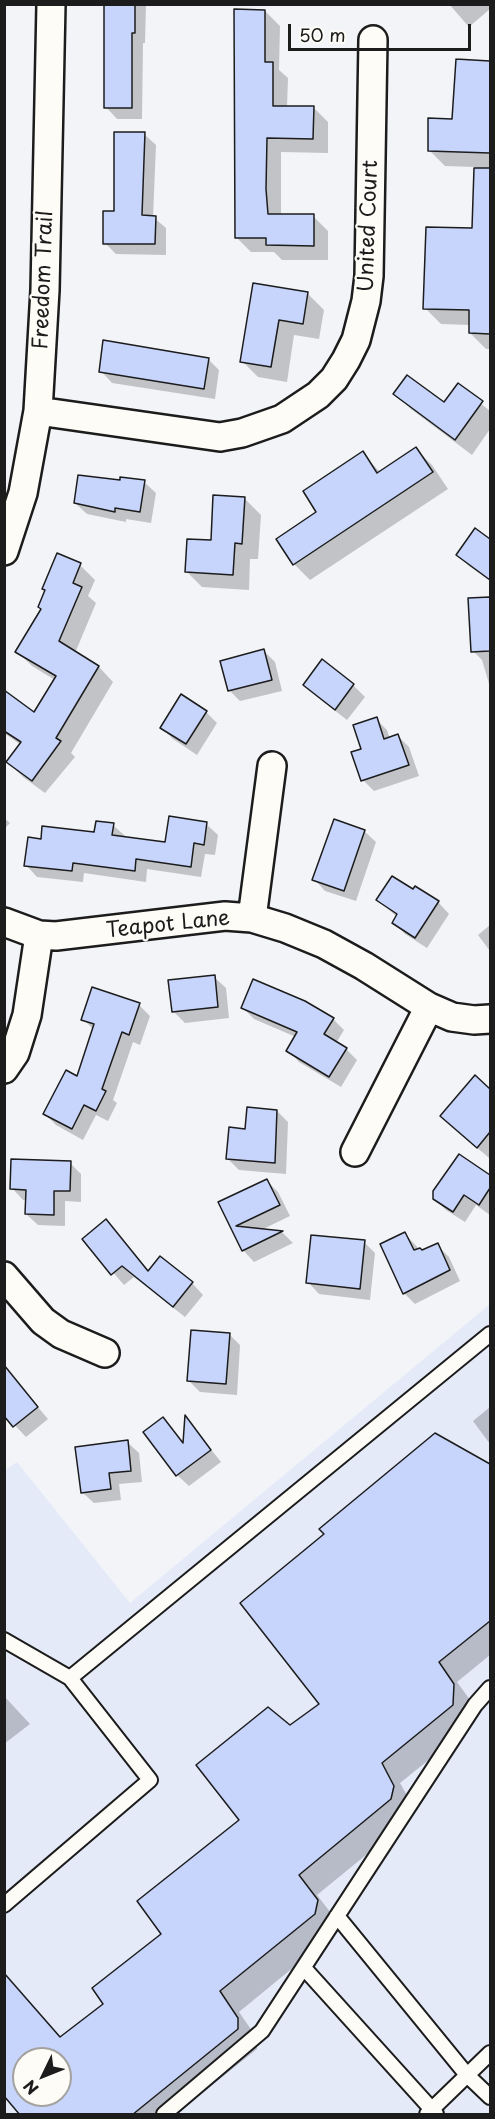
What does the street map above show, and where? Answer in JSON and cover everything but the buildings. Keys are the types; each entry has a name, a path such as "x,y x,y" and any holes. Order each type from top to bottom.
{"street":[{"name":"Freedom Trail","path":"4,551 23,493 38,411 45,290 51,4"},
{"name":"United Court","path":"38,411 220,436 242,434 282,419 318,395 334,379 356,340 368,285 373,40"},
{"path":"252,918 272,766"},
{"name":"Teapot Lane","path":"4,922 39,935 56,936 225,916 252,918 285,928 324,944 429,1007 452,1017 474,1020 490,1019"},
{"path":"4,1069 15,1053 27,1015 39,935"},
{"path":"355,1152 429,1007"},
{"path":"4,1276 43,1321 61,1334 105,1353"}],"lane":[{"path":"70,1678 490,1334"},
{"path":"4,1640 70,1678 150,1780 4,1905"},
{"path":"164,2115 262,2031 475,1706 490,1688"},
{"path":"338,1916 467,2075 490,2097"},
{"path":"303,1968 432,2113 490,2053"}],"shaded area":[{"path":"490,1304 490,2114 5,2114 4,1471 17,1462 130,1603"}]}
